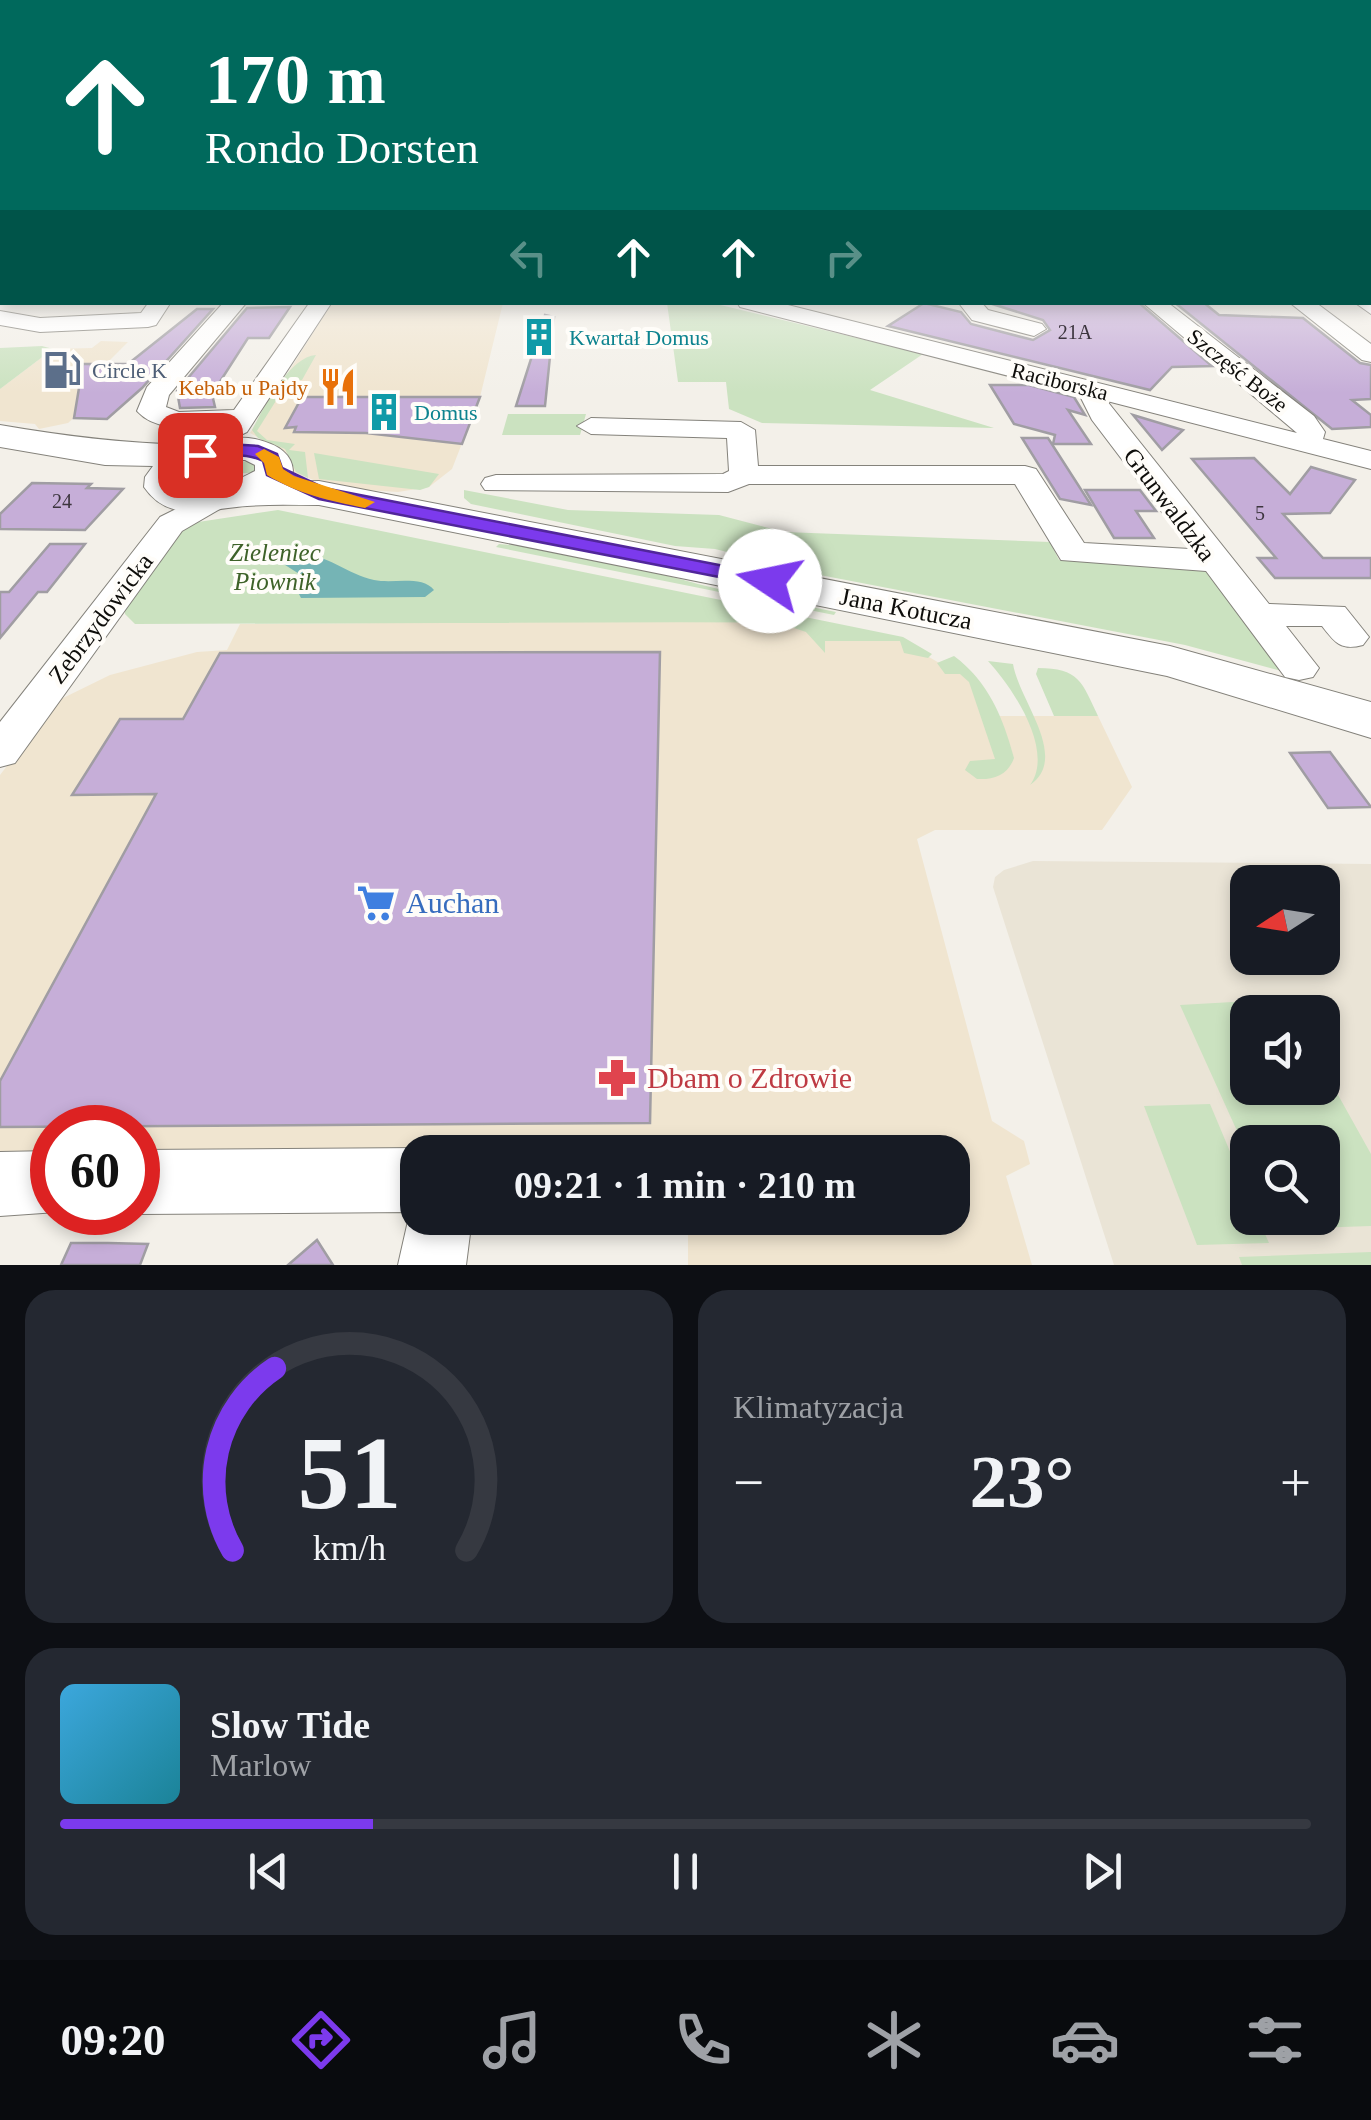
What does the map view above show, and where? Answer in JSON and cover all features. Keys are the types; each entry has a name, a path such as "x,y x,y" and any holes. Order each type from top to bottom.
{"main road":[{"path":"0,436 105,454 150,468 184,470 250,441 262,483 227,497"},
{"name":"Jana Kotucza","path":"250,441 319,493"},
{"name":"Jana Kotucza","path":"184,470 187,500 319,493 1170,660 1278,688 1371,720"}],"street":[{"path":"233,305 156,393 151,412 250,441 319,305"},
{"name":"Raciborska","path":"767,305 866,321 1092,389 1371,460"},
{"path":"972,305 980,315 1034,329"},
{"name":"Szczęść Boże","path":"1156,305 1304,422 1311,432 1308,444"},
{"path":"1304,305 1371,356"},
{"path":"0,318 40,325 154,311"},
{"name":"Grunwaldzka","path":"1092,389 1092,398 1102,414 1299,668"},
{"path":"591,426 741,430 744,474"},
{"name":"Zebrzydowicka","path":"4,709 161,514 184,470"},
{"path":"496,484 728,483 744,474 1025,475 1073,553 1213,561"},
{"name":"Zebrzydowicka","path":"0,752 172,524 227,497"},
{"path":"1256,616 1351,621"},
{"path":"160,1182 400,1180"},
{"path":"0,1184 30,1183"},
{"path":"432,1265 437,1235"}],"shaded area":[{"path":"331,305 503,305 480,397 452,469 429,487 398,492 334,488 293,472 291,456 250,433"},
{"path":"101,341 128,342 94,376 94,399 68,423 39,429 35,424 0,421 0,389 53,349 92,348"},
{"path":"776,620 900,640 953,671 973,673 998,716 1098,716 1132,787 1102,830 935,830 917,839 992,1121 1024,1141 1030,1164 1006,1176 1032,1265 688,1265 688,1235 970,1235 970,1135 400,1135 400,1148 160,1151 160,1105 30,1105 30,1152 0,1152 0,775 57,701 110,675 197,652 227,650 240,624"},
{"path":"1033,861 1371,864 1371,1265 1114,1265 993,887 995,877"}],"green space":[{"path":"667,305 720,305 923,354 870,390 994,428 762,423 729,409 726,382 678,382"},
{"path":"0,348 53,349 0,389"},
{"path":"316,355 302,380 289,380 257,431 267,440 295,444 289,450 305,452 308,478 296,472 285,449 258,438 252,430 287,374 296,364"},
{"path":"508,414 586,414 580,435 502,435"},
{"path":"314,453 439,474 429,487 420,490 319,479"},
{"path":"222,458 254,463 255,473 209,474 238,480 210,490 182,482 184,473"},
{"path":"464,490 568,510 719,515 784,532 1050,542 1059,560 1210,570 1289,673 1185,645 820,575 715,549 675,546 471,504 464,498"},
{"name":"Zieleniec Piownik","path":"278,510 903,637 932,654 928,658 904,653 900,641 825,641 825,653 806,632 776,622 135,624 125,614 125,606 185,524"},
{"path":"499,544 600,559 715,588 836,612 834,615 496,547"},
{"path":"954,656 985,688 1010,743 1014,758 1008,769 995,777 977,779 965,770 970,761 995,759 969,682 960,674 945,674 937,663"},
{"path":"988,661 1013,664 1039,728 1045,759 1041,773 1030,785 1038,755 1028,720"},
{"path":"1038,668 1071,674 1088,694 1098,716 1054,716 1036,674"},
{"path":"1230,1002 1230,1105 1340,1105 1340,1098 1371,1154 1371,1226 1340,1227 1340,1125 1234,1125 1180,1005"},
{"path":"1210,1104 1230,1152 1230,1235 1265,1235 1269,1243 1197,1245 1144,1106"},
{"path":"1371,1252 1371,1265 1242,1265 1239,1257"}],"water":[{"path":"293,554 325,559 374,580 415,581 434,590 425,597 301,598 298,592 304,577 282,563"}],"building":[{"path":"921,305 961,312 971,324 1033,340 1050,330 1043,320 996,305 1141,305 1212,366 1172,367 1150,390 888,326"},
{"path":"1178,305 1207,305 1219,315 1303,318 1360,363 1371,365 1371,399 1352,400 1371,415 1371,427 1332,429"},
{"path":"290,307 269,338 248,338 212,394 215,407 180,408 177,391 247,308"},
{"path":"197,309 213,309 142,388 107,419 74,418 83,364 128,364"},
{"path":"545,315 554,317 545,406 516,406"},
{"path":"990,385 1029,385 1074,397 1085,415 1068,410 1091,444 1053,444 1055,435 1014,424"},
{"name":"Domus","path":"302,397 480,397 462,444 366,433 294,432 296,427 285,428"},
{"path":"1133,415 1183,430 1162,450"},
{"path":"1022,438 1048,438 1091,505 1060,499"},
{"path":"1254,458 1290,494 1311,467 1355,480 1330,513 1283,514 1323,558 1371,558 1371,578 1275,578 1258,558 1276,558 1192,459"},
{"path":"32,483 123,489 85,530 0,529 0,514"},
{"path":"1085,490 1140,490 1156,511 1136,511 1154,538 1114,538"},
{"path":"50,544 85,544 47,592 38,592 0,638 0,592 9,592"},
{"name":"Auchan","path":"660,652 650,1123 160,1126 160,1105 30,1105 30,1127 0,1127 0,1081 156,794 72,795 120,719 183,719 220,653"},
{"path":"1330,752 1371,807 1328,808 1290,753"},
{"path":"317,1240 333,1265 288,1265"},
{"path":"71,1243 148,1244 140,1265 61,1265"}],"slow traffic":[{"path":"264,454 273,461 274,471 287,480 319,493 365,502"}],"place":[{"name":"Kwartał Domus","path":"539,337"},
{"name":"Circle K","path":"62,370"},
{"name":"Kebab u Pajdy","path":"338,387"},
{"name":"Domus","path":"384,412"},
{"name":"Auchan","path":"376,903"},
{"name":"Dbam o Zdrowie","path":"617,1078"}],"route":[{"path":"200,455 228,450 258,452 271,458 274,471 287,480 319,493 770,581"}]}
